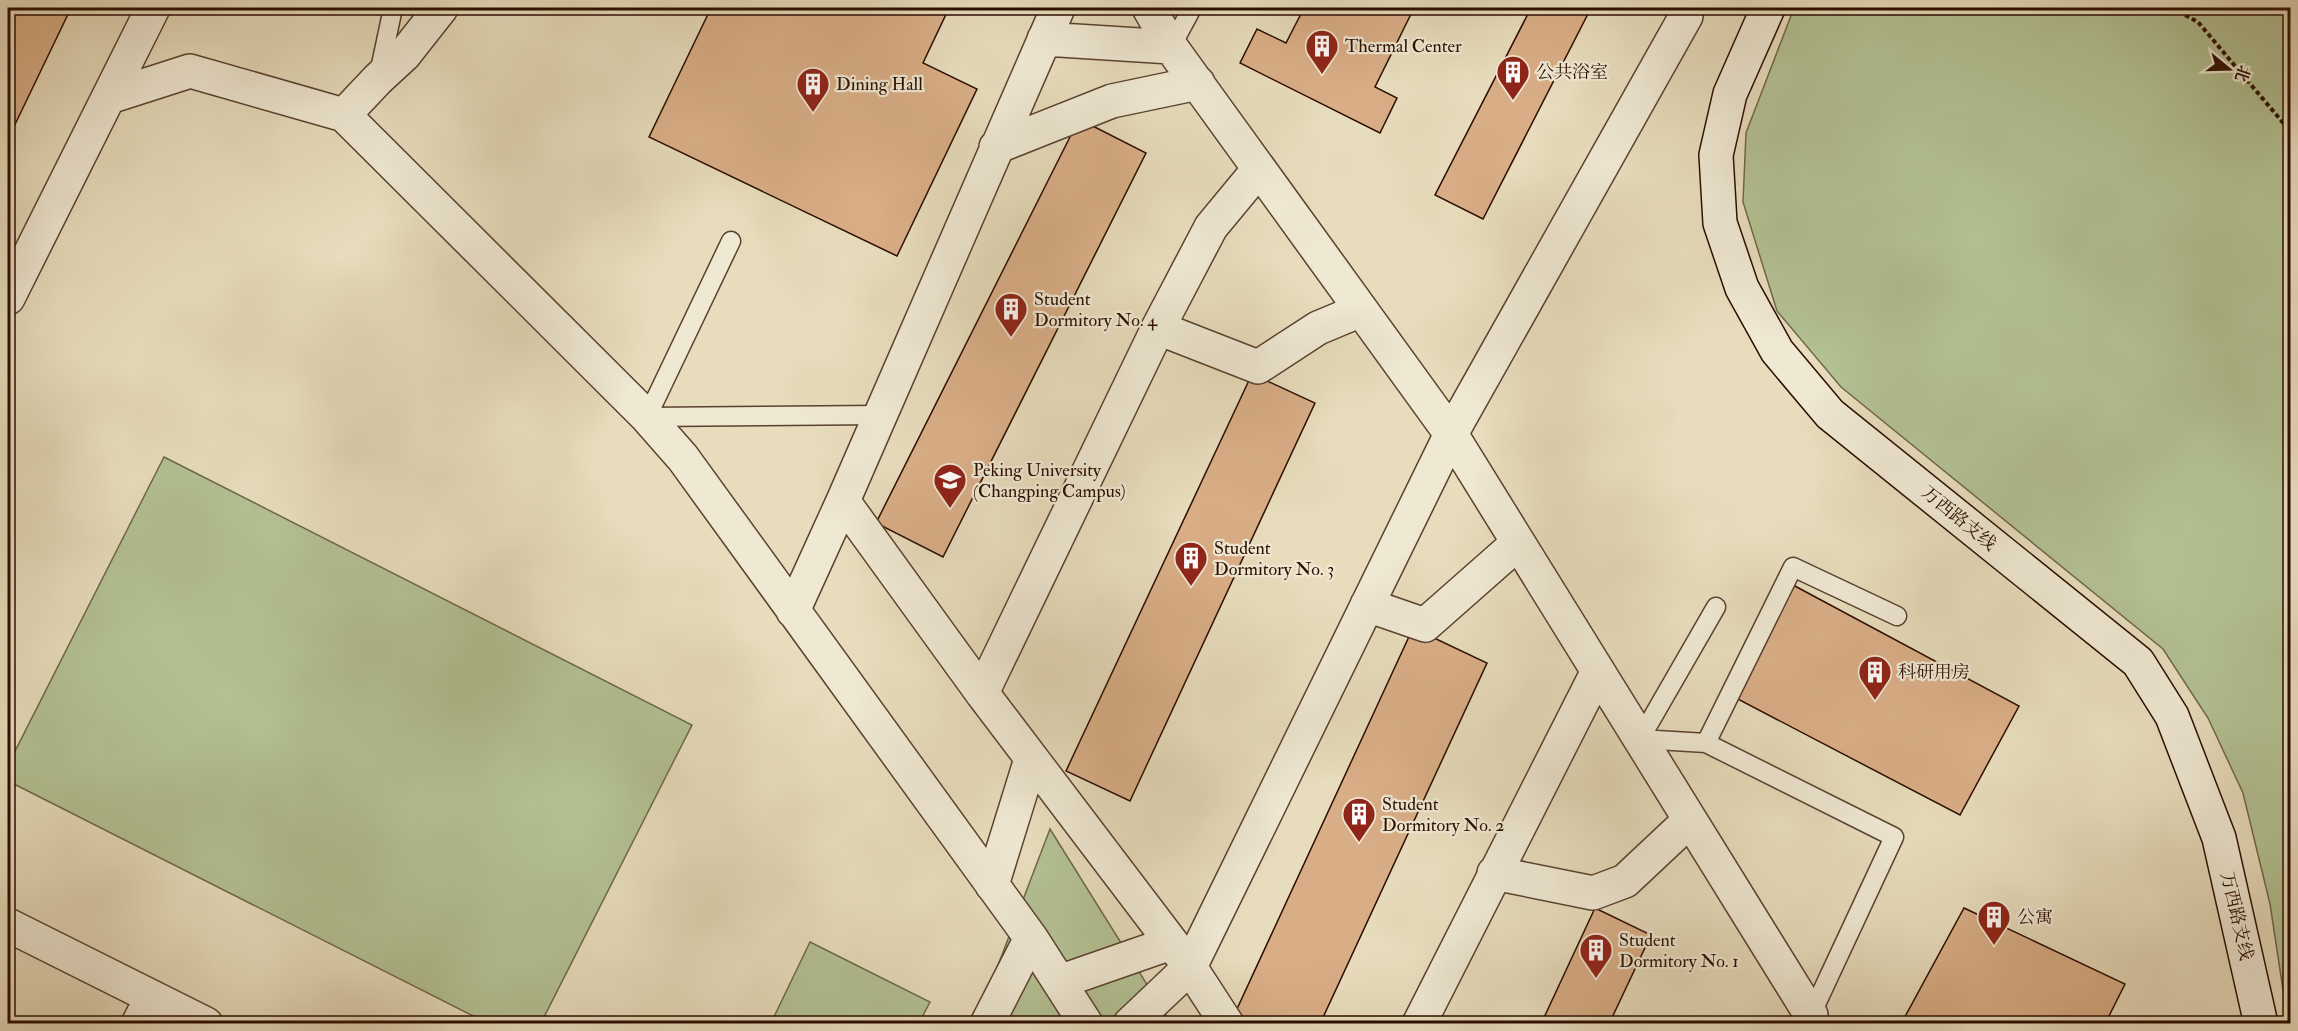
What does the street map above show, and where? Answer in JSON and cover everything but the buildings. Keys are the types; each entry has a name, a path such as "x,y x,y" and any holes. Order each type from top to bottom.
{"street":[{"path":"8,298 153,8"},
{"path":"344,115 404,55 441,8"},
{"path":"793,610 843,501 1058,8"},
{"path":"1149,8 1171,46 1451,434 1690,820 1809,1019"},
{"name":"万西路支线","path":"1768,8 1730,94 1716,155 1720,223 1742,288 1777,351 1830,414 2138,662 2172,716 2219,838 2261,1023"},
{"path":"1130,1023 1180,955 1368,605 1451,434 1686,16"},
{"path":"1044,39 1171,46"},
{"path":"109,98 190,71 344,115 647,417 682,458 1031,938 1086,1023"},
{"path":"996,147 1112,101 1198,83"},
{"path":"982,693 1158,328 1211,226 1259,169"},
{"path":"1158,328 1258,367 1318,328 1361,310"},
{"path":"843,501 982,693 1180,955 1227,1023"},
{"path":"1368,605 1425,625 1518,543"},
{"path":"1419,1023 1598,671"},
{"path":"992,885 1031,759"},
{"path":"1494,873 1593,893 1625,881 1690,820"},
{"path":"8,925 145,1010 206,1023"},
{"path":"987,1023 1031,938"},
{"path":"1059,982 1180,955"}],"lane":[{"path":"378,79 393,8"},
{"path":"1171,46 1192,8"},
{"path":"731,241 647,417 880,415"},
{"path":"1706,743 1793,567 1897,616"},
{"path":"1716,607 1640,739 1706,743 1894,837 1809,1019"}],"path":[{"path":"2172,8 2198,22 2290,131"}],"green space":[{"path":"1794,8 2290,8 2290,1023 2288,1023 2270,904 2243,793 2208,718 2163,649 1841,387 1777,311 1743,202 1746,133"},
{"path":"164,457 692,725 541,1023 487,1023 8,781 8,765"},
{"path":"1050,829 1171,1023 976,1023"},
{"path":"810,942 930,1002 919,1023 771,1023"}],"place":[{"name":"Thermal Center","path":"1322,75"},
{"name":"公共浴室","path":"1513,101"},
{"name":"Dining Hall","path":"813,113"},
{"name":"Student Dormitory No. 4","path":"1011,338"},
{"name":"Peking University (Changping Campus)","path":"950,509"},
{"name":"Student Dormitory No. 3","path":"1191,587"},
{"name":"科研用房","path":"1875,701"},
{"name":"Student Dormitory No. 2","path":"1359,843"},
{"name":"公寓","path":"1994,946"},
{"name":"Student Dormitory No. 1","path":"1596,979"}]}
